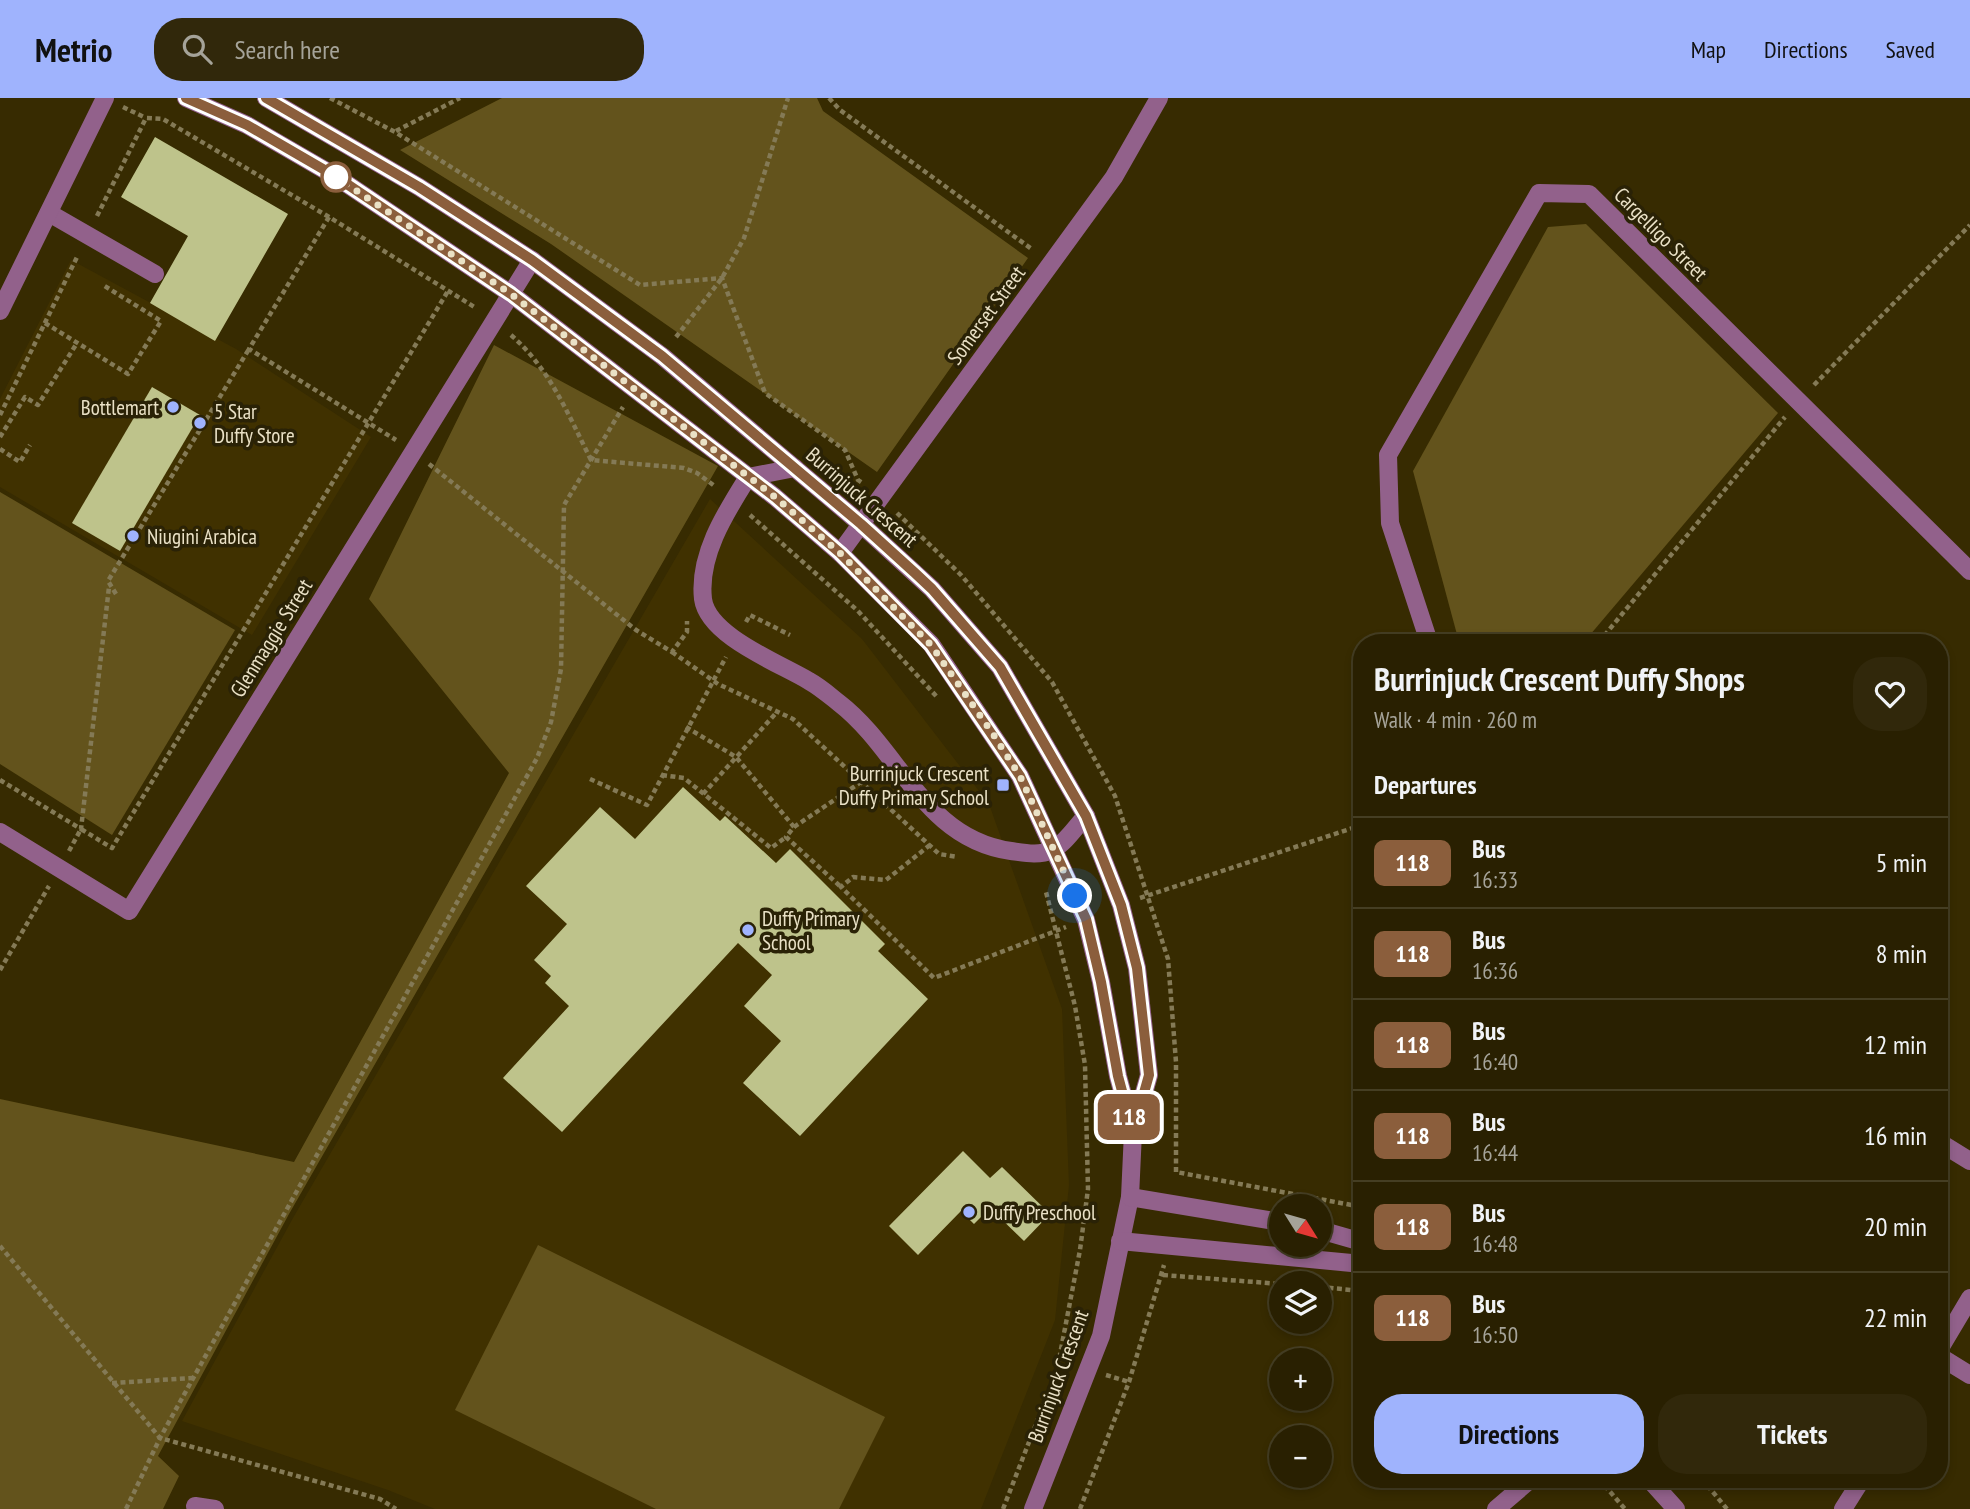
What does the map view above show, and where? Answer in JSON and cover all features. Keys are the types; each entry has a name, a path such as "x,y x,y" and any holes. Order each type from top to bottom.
{"street":[{"path":"0,312 104,98"},
{"name":"Burrinjuck Crescent","path":"186,98 247,125 335,176 511,294 748,477 840,553 931,645 1020,776 1086,919 1101,982 1118,1076 1133,1132"},
{"name":"Burrinjuck Crescent","path":"266,98 419,187 532,260 662,356 861,524 932,589 1000,667 1086,816 1121,905 1137,968 1149,1075 1133,1132 1130,1197 1101,1336 1033,1509"},
{"name":"Somerset Street","path":"840,553 1114,177 1159,98"},
{"name":"Cargelligo Street","path":"1426,634 1390,523 1388,455 1539,193 1589,194 1970,571"},
{"path":"49,213 155,274"},
{"name":"Glenmaggie Street","path":"0,832 129,911 532,260"},
{"path":"795,468 748,477 733,500 706,557 703,601 721,629 735,640 813,683 848,710 941,820 982,844 1034,855 1054,850 1086,816"},
{"path":"1948,1148 1970,1161"},
{"path":"1130,1197 1269,1221"},
{"path":"1332,1233 1353,1239"},
{"path":"1120,1241 1353,1263"},
{"path":"1948,1335 1970,1298"},
{"path":"1948,1362 1970,1375"},
{"path":"1496,1509 1520,1488"},
{"path":"1657,1488 1676,1509"},
{"path":"1843,1509 1856,1488"},
{"path":"195,1506 215,1509"}],"path":[{"path":"330,98 395,132 640,285 722,278"},
{"path":"395,132 460,98"},
{"path":"676,337 722,278 744,238 788,98"},
{"path":"829,98 840,110 1052,263"},
{"path":"0,415 146,118 163,119 329,217 494,320 528,350 551,380 591,460"},
{"path":"0,970 81,829 108,581 329,217"},
{"path":"1606,634 1798,401 1970,225"},
{"path":"45,323 128,374 162,321 103,285"},
{"path":"0,780 113,848 449,290"},
{"path":"0,437 25,397 38,405 77,342"},
{"path":"249,349 414,451 636,630 712,681 793,719 939,853 964,859"},
{"path":"126,1509 160,1438 537,758 551,722 561,669 564,505 623,407"},
{"path":"0,450 20,462 30,445"},
{"path":"591,460 684,468 697,473 774,533 858,611 941,701"},
{"path":"109,587 116,594"},
{"path":"672,652 687,632 686,609"},
{"path":"590,779 647,804 686,727 750,615 790,635"},
{"path":"703,794 776,712"},
{"path":"686,727 736,757 794,827"},
{"path":"662,775 684,778 771,848 794,827 861,782"},
{"path":"1353,828 1148,895 1168,959 1176,1062 1176,1172 1353,1205"},
{"path":"786,837 934,978 1056,931"},
{"path":"841,887 853,877 886,880 930,845"},
{"path":"1003,1509 1057,1370 1078,1263 1088,1189 1085,1065 1075,1006 1034,855"},
{"path":"0,1246 111,1383 160,1438 380,1499 396,1509"},
{"path":"1080,1509 1129,1382 1163,1275 1269,1283"},
{"path":"1332,1288 1353,1290"},
{"path":"111,1383 193,1378"},
{"path":"1607,1488 1625,1509"},
{"path":"1710,1488 1727,1509"}],"shaded area":[{"path":"502,98 817,98 823,111 1028,258 877,472 551,244 400,150"},
{"path":"1586,224 1778,413 1591,634 1457,634 1413,471 1548,227"},
{"path":"71,260 236,349 371,437 252,635 0,487 0,399"},
{"path":"494,345 718,466 289,1214 158,1456 179,1476 163,1509 0,1509 0,1099 294,1162 509,773 369,599"},
{"path":"0,492 235,630 112,835 0,764"},
{"name":"Duffy Primary School","path":"710,499 862,639 989,804 1062,1009 1069,1185 1055,1320 981,1509 435,1509 388,1490 182,1421 293,1218"},
{"path":"538,1245 885,1417 839,1509 656,1509 455,1410"}],"building":[{"path":"155,137 288,214 215,341 150,303 188,236 121,197"},
{"path":"152,387 200,415 120,551 72,523"},
{"path":"683,787 720,821 725,816 776,863 790,849 885,944 878,951 928,999 800,1136 743,1083 781,1041 744,1006 772,975 738,943 562,1132 503,1078 569,1006 545,983 551,976 534,960 567,924 526,886 600,807 635,839"},
{"path":"963,1151 990,1178 1002,1167 1050,1214 1024,1241 990,1208 974,1224 961,1211 918,1255 889,1226"}],"bus line":[{"name":"118","path":"186,98 247,125 335,176 511,294 775,497 840,553 931,645 1020,776 1086,919 1101,982 1118,1076 1133,1132 1149,1075 1137,968 1121,905 1086,816 1000,667 915,573 662,356 532,260 419,187 266,98"}],"place":[{"name":"Bottlemart","path":"173,407"},
{"name":"5 Star Duffy Store","path":"200,423"},
{"name":"Niugini Arabica","path":"133,536"},
{"name":"Burrinjuck Crescent Duffy Primary School","path":"1003,785"},
{"name":"Duffy Primary School","path":"748,930"},
{"name":"Duffy Preschool","path":"969,1212"}],"route":[{"path":"336,177 511,294 775,497 840,553 931,645 993,734 1020,776 1075,896"}]}
